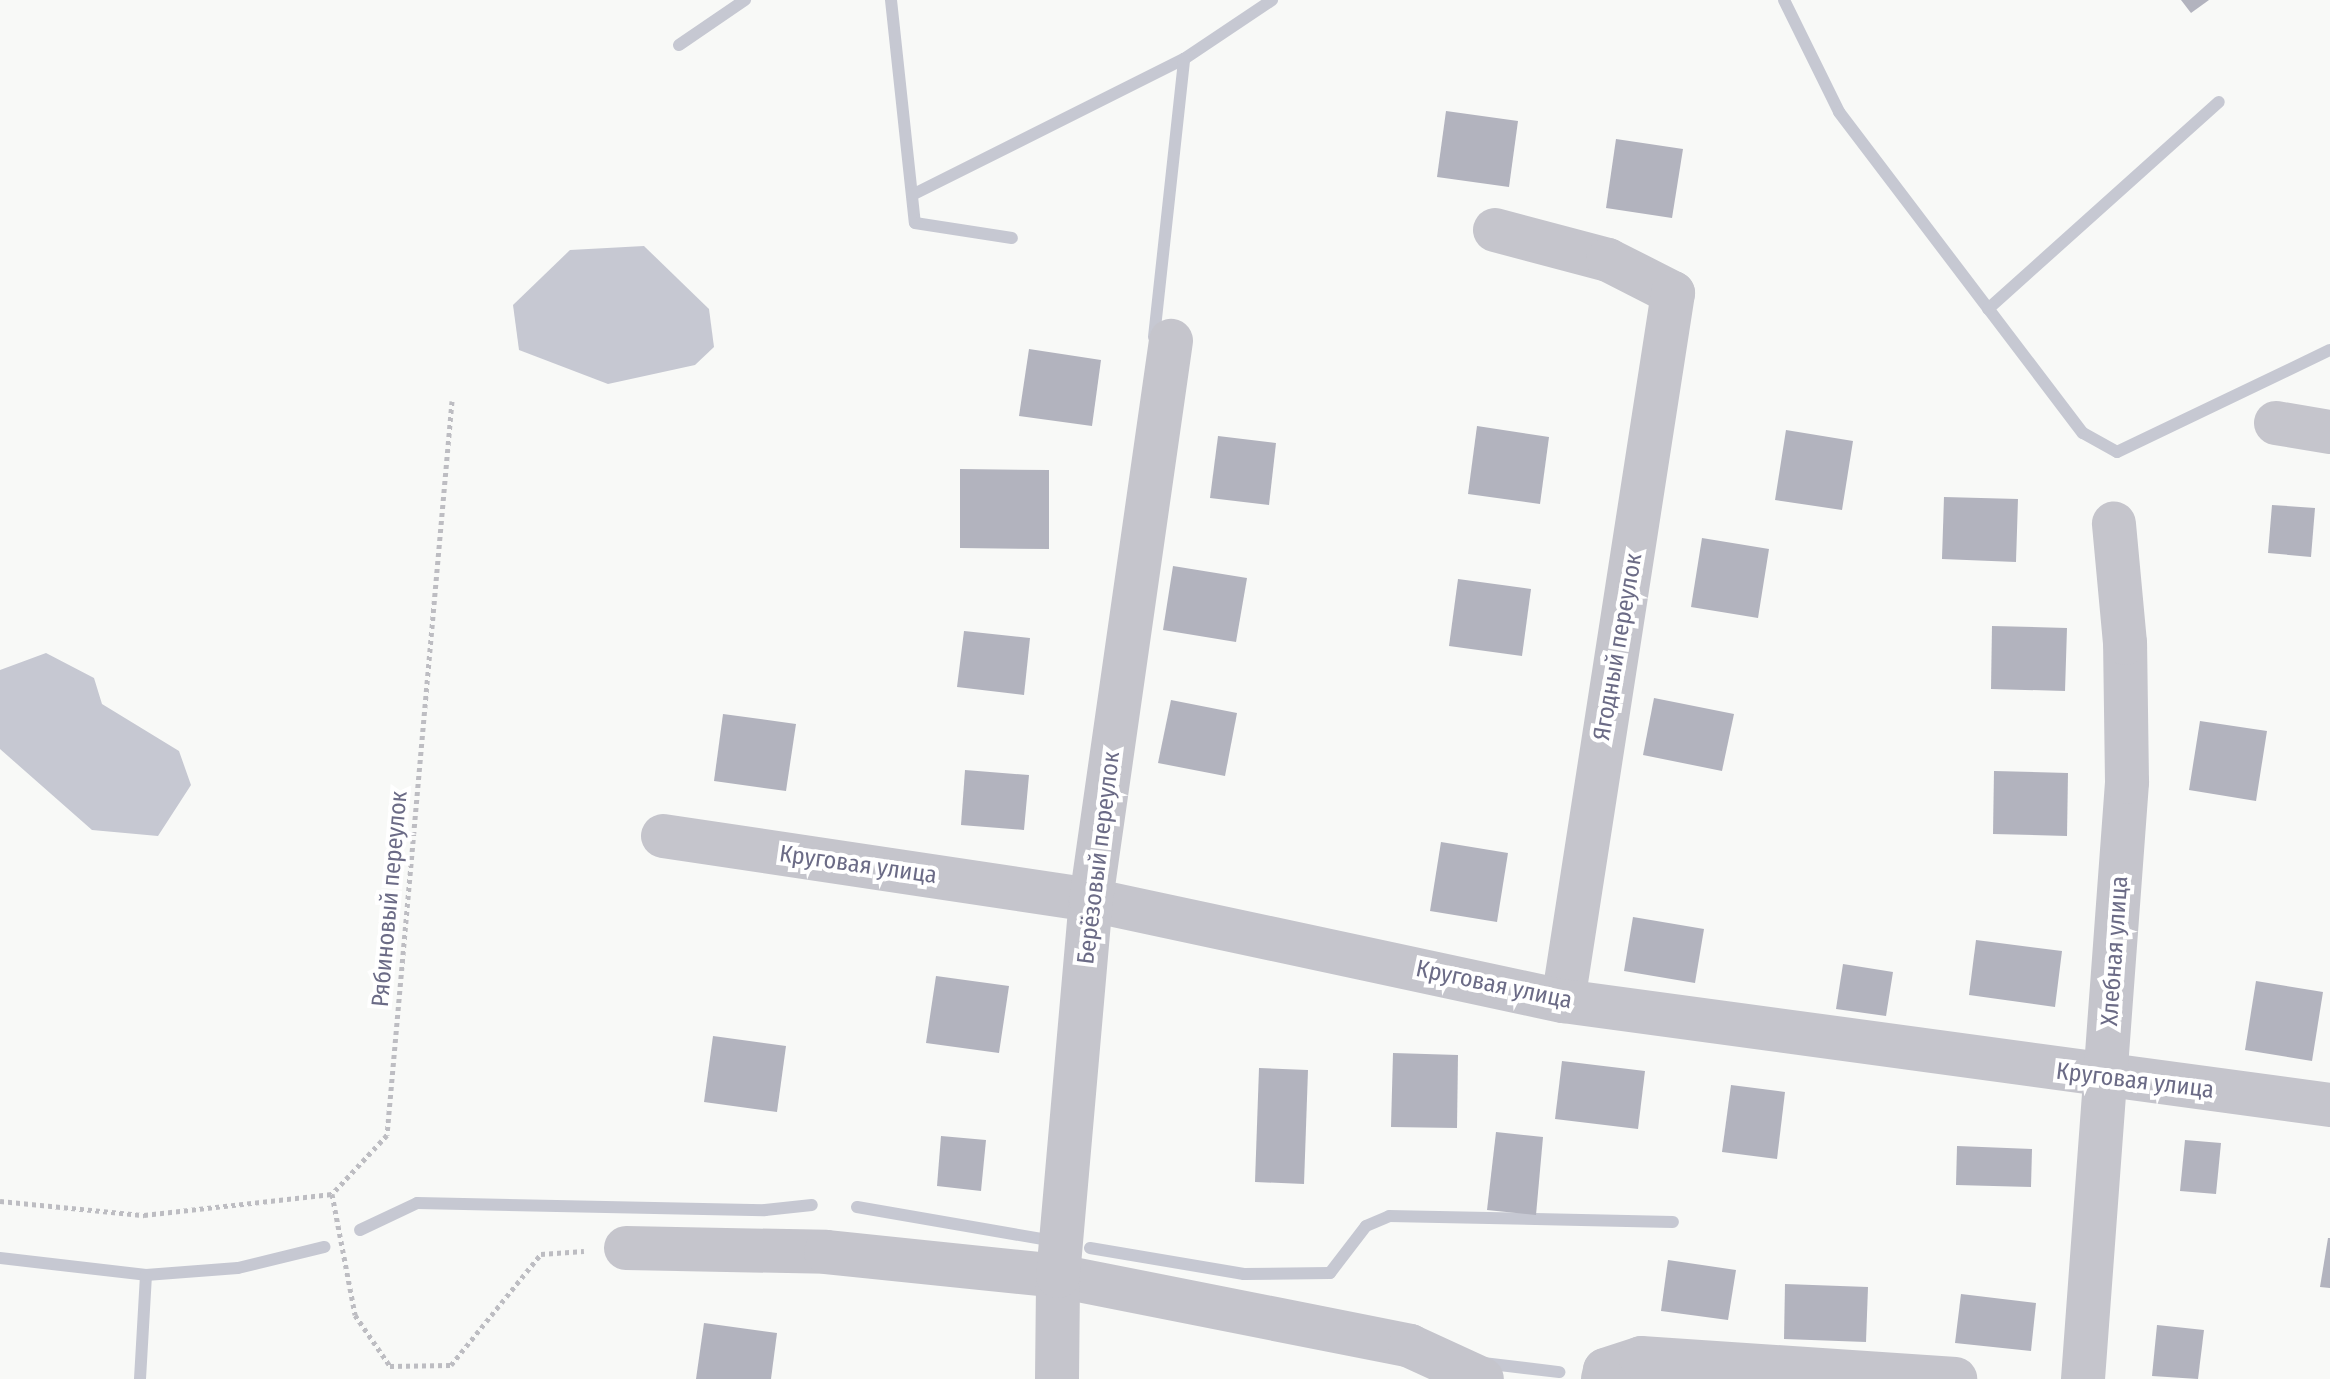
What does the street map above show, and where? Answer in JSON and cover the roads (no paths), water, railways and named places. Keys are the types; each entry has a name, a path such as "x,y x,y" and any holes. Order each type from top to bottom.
{"street":[{"name":"Ягодный переулок","path":"1495,230 1608,260 1673,293 1563,1001"},
{"name":"Берёзовый переулок","path":"1057,1379 1058,1276 1091,900 1171,341"},
{"path":"2276,423 2330,432"},
{"name":"Хлебная улица","path":"2083,1379 2127,782 2125,643 2114,524"},
{"name":"Круговая улица","path":"663,836 1091,900 1563,1001 2106,1078 2330,1105"},
{"path":"626,1248 826,1252 1058,1276 1410,1346 1482,1379"},
{"path":"1604,1374 1641,1358 1955,1379"}],"waterway":[{"path":"679,45 745,0"},
{"path":"891,0 915,223 1012,238"},
{"path":"912,195 1184,59 1272,0"},
{"path":"1784,0 1839,112 2083,433 2117,452 2330,350"},
{"path":"1154,337 1184,59"},
{"path":"1988,309 2219,102"},
{"path":"360,1230 417,1203 765,1210 812,1205"},
{"path":"857,1207 1053,1241"},
{"path":"1090,1248 1244,1274 1330,1273 1366,1226 1389,1216 1673,1222"},
{"path":"146,1275 238,1268 324,1247"},
{"path":"0,1258 146,1275 140,1379"},
{"path":"1483,1363 1559,1372"}]}
